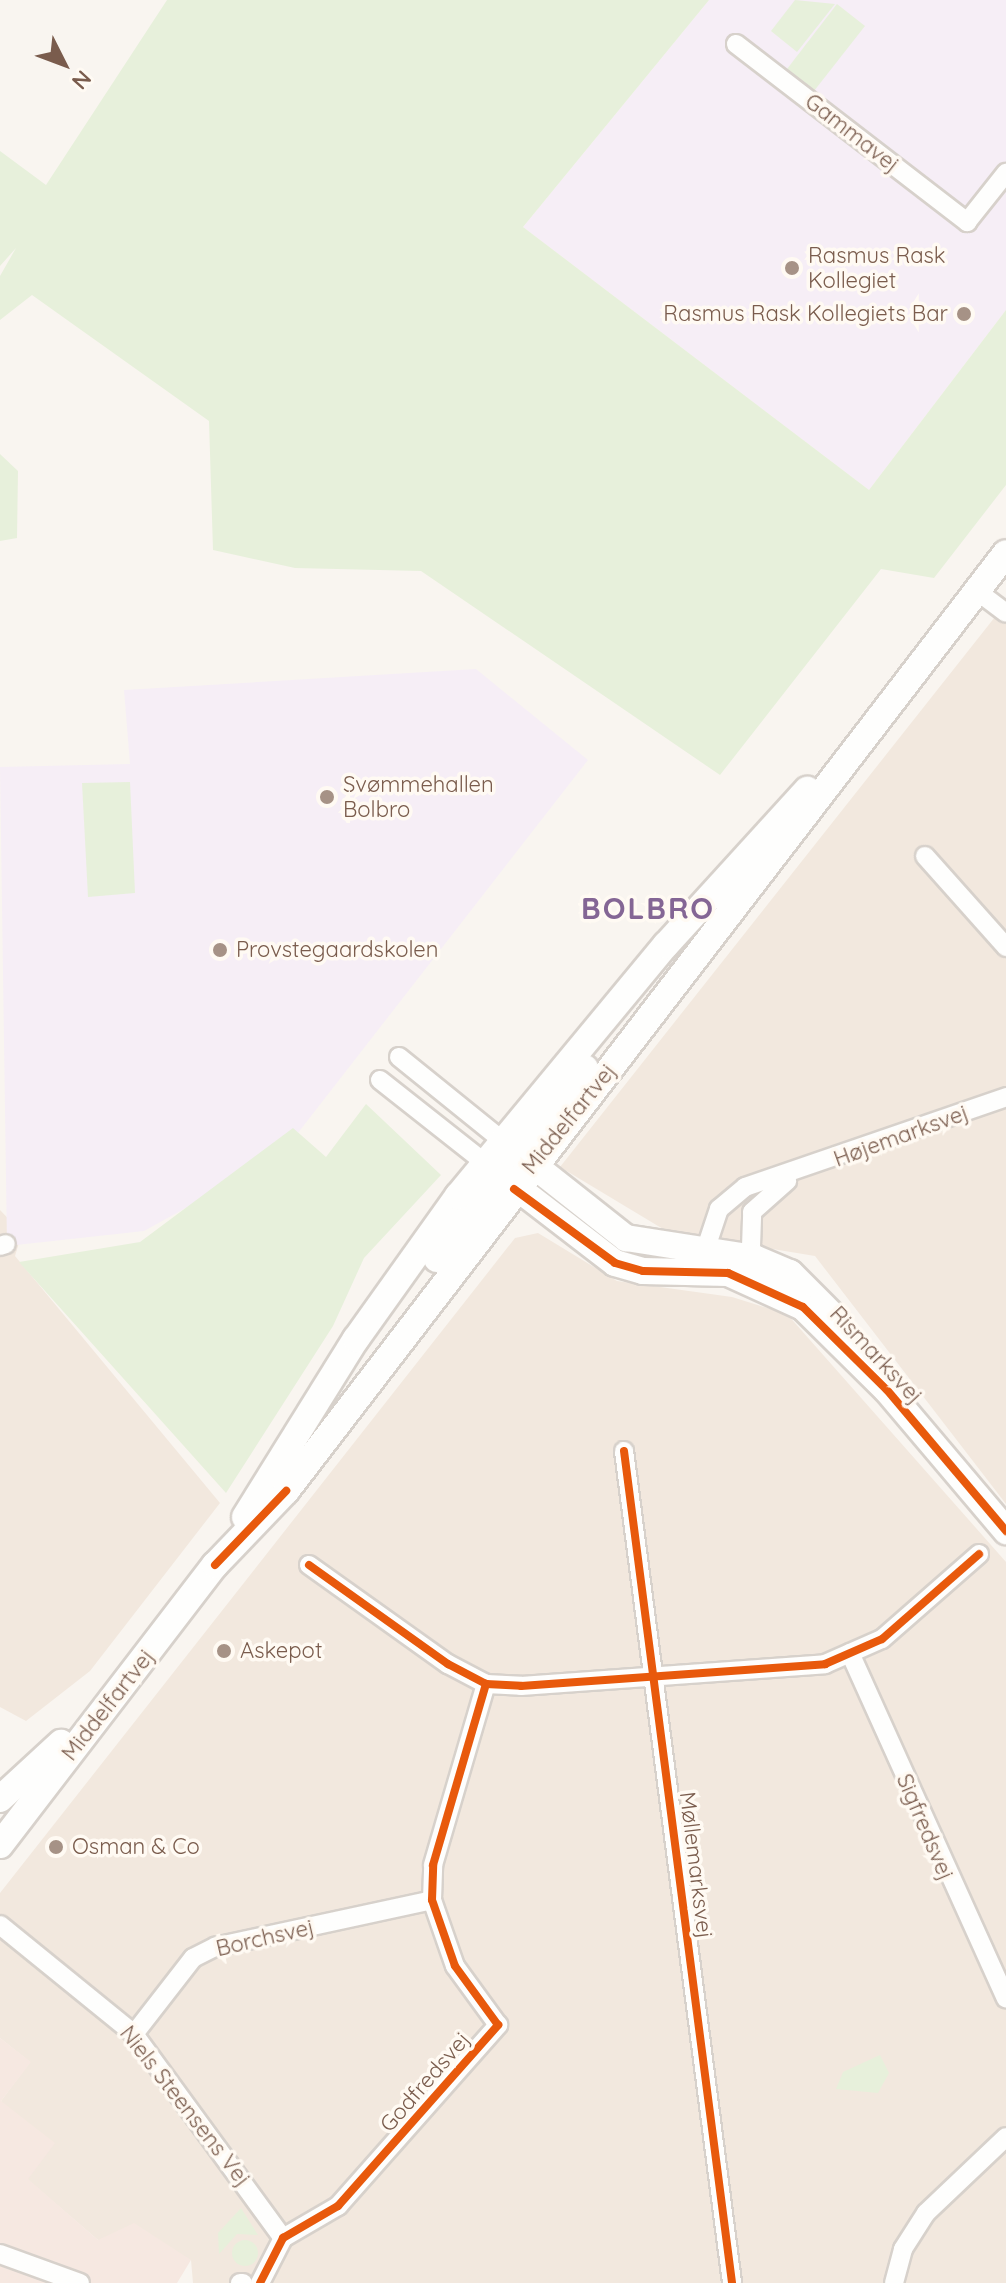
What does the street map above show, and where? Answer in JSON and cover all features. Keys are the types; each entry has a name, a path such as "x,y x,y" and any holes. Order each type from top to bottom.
{"main road":[{"name":"Middelfartvej","path":"215,1565 286,1491 372,1373 506,1182 518,1154 666,945 885,705 1006,553"},
{"name":"Middelfartvej","path":"0,1845 215,1565 399,1274 506,1182 518,1154 781,852 885,705"},
{"name":"Rismarksvej","path":"518,1154 626,1238 702,1259 736,1264 815,1293 887,1390 1006,1531"},
{"name":"Rismarksvej","path":"506,1182 615,1263 643,1271 702,1259"},
{"path":"286,1491 321,1465 506,1182"},
{"path":"0,1799 47,1758 152,1648"},
{"path":"0,1786 47,1758"}],"street":[{"name":"Gammavej","path":"736,44 967,222 1006,173"},
{"path":"977,591 1006,613"},
{"path":"925,856 1006,947"},
{"name":"Middelfartvej","path":"399,1057 518,1154"},
{"name":"Middelfartvej","path":"380,1080 506,1182"},
{"name":"Højemarksvej","path":"702,1259 730,1196 1006,1097"},
{"name":"Højemarksvej","path":"736,1264 752,1212 795,1175"},
{"name":"Møllemarksvej","path":"624,1451 732,2283"},
{"path":"309,1565 486,1684 654,1680 825,1664 882,1639 979,1554"},
{"name":"Sigfredsvej","path":"850,1653 1006,1998"},
{"name":"Godfredsvej","path":"283,2238 338,2206 498,2025 455,1966 432,1900 433,1865 486,1684"},
{"name":"Borchsvej","path":"134,2034 193,1958 215,1947 432,1900"},
{"name":"Niels Steensens Vej","path":"0,1925 134,2034 283,2238"},
{"path":"894,2283 903,2249 926,2213 1006,2137"},
{"path":"260,2283 283,2238"},
{"path":"0,2254 80,2283"}],"shaded area":[{"name":"Rasmus Rask Kollegiet","path":"709,0 1006,0 1006,310 869,490 523,227"},
{"path":"1006,603 1006,1504 815,1256 668,1232 560,1167"},
{"name":"Provstegaardskolen","path":"476,669 588,760 280,1156 144,1231 7,1246 0,767 130,764 124,690"},
{"path":"0,1210 22,1233 15,1256 220,1503 90,1671 26,1721 0,1707"},
{"path":"538,1233 617,1281 732,1297 787,1314 1006,1562 1006,2283 193,2283 191,2260 98,2240 27,2179 1,2101 30,2062 0,2038 0,1893 515,1238"},
{"path":"0,2038 31,2062 1,2101 55,2143 28,2179 98,2240 134,2223 191,2260 177,2283 0,2283"}],"green space":[{"path":"167,0 709,0 523,227 869,490 1006,310 1006,485 934,578 881,569 720,775 421,571 295,568 213,550 209,421 32,295 0,320 0,276 16,248 0,266 0,151 46,185"},
{"path":"795,0 835,4 797,52 771,31"},
{"path":"837,4 865,26 814,91 787,69"},
{"path":"0,454 18,471 17,538 0,541"},
{"path":"130,782 135,893 88,897 82,783"},
{"path":"366,1104 441,1175 364,1258 333,1326 226,1493 19,1262 140,1242 293,1128 326,1157"},
{"path":"880,2055 889,2073 878,2093 836,2089 843,2072"},
{"path":"241,2208 258,2235 237,2234 219,2254 218,2233"},
{"path":"245,2240 254,2244 258,2253 254,2262 245,2266 236,2262 232,2253 236,2244"}],"cycle path":[{"path":"514,1189 615,1263 643,1271 728,1273 803,1307 887,1390 1006,1531"},
{"path":"624,1451 732,2283"},
{"path":"215,1565 286,1491"},
{"path":"309,1565 448,1664 486,1684 521,1686 825,1664 882,1639 979,1554"},
{"path":"260,2283 283,2238 338,2206 498,2025 455,1966 432,1900 433,1865 486,1684"}],"place":[{"name":"Rasmus Rask Kollegiet","path":"792,268"},
{"name":"Rasmus Rask Kollegiets Bar","path":"964,314"},
{"name":"Svømmehallen Bolbro","path":"327,797"},
{"name":"Provstegaardskolen","path":"220,950"},
{"name":"Askepot","path":"224,1651"},
{"name":"Osman & Co","path":"56,1847"}],"district":[{"name":"BOLBRO","path":"648,908"}]}
